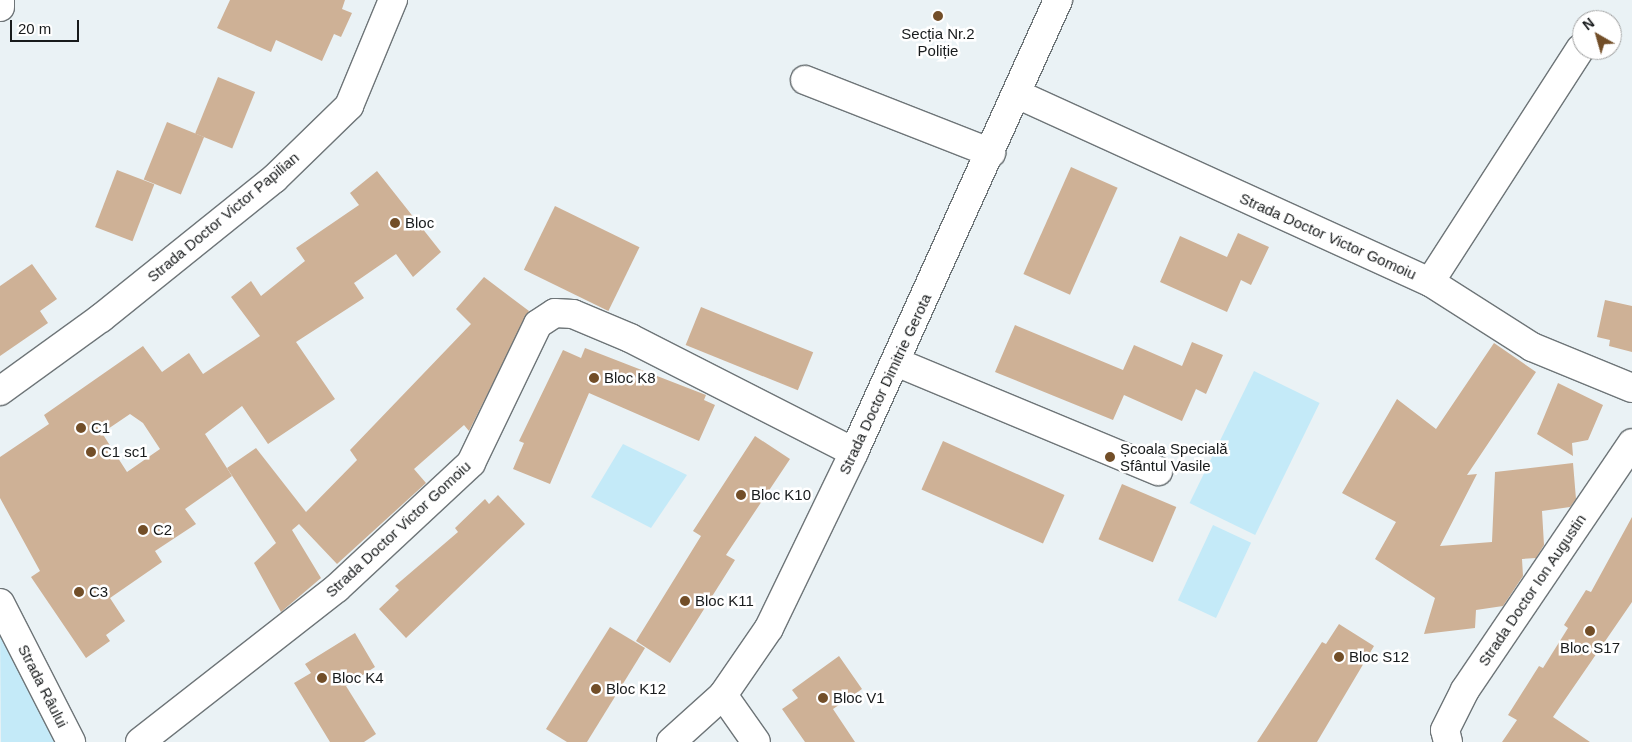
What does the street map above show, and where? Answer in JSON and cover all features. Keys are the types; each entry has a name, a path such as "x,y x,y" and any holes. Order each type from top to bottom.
{"street":[{"path":"0,0 0,8"},
{"name":"Strada Doctor Victor Papilian","path":"0,391 101,318 274,179 349,106 393,0"},
{"name":"Strada Doctor Dimitrie Gerota","path":"671,742 723,695 769,628 896,362 1058,0"},
{"path":"1430,282 1573,60"},
{"path":"805,80 990,153"},
{"name":"Strada Doctor Victor Gomoiu","path":"1017,94 1430,282 1532,347 1632,388"},
{"name":"Strada Doctor Victor Gomoiu","path":"140,742 337,588 471,463 538,324 555,313 573,314 630,338 854,452"},
{"path":"896,362 1158,471"},
{"name":"Strada Doctor Ion Augustin","path":"1448,742 1445,730 1465,690 1632,443"},
{"name":"Strada Râului","path":"0,603 72,742"},
{"path":"723,695 756,742"}],"shaded area":[{"path":"1254,371 1320,403 1255,535 1190,503"},
{"path":"623,444 687,475 651,528 591,497"},
{"path":"1213,525 1251,543 1216,618 1178,600"},
{"path":"0,621 61,742 1,742"}],"building":[{"path":"230,0 345,0 342,9 352,13 341,37 334,34 322,61 276,40 271,52 217,28"},
{"path":"218,77 255,92 232,149 195,134"},
{"path":"167,122 204,137 181,194 144,179"},
{"path":"1071,167 1118,188 1070,295 1023,274"},
{"path":"117,170 154,184 132,241 95,227"},
{"path":"377,171 441,252 413,277 396,254 354,283 364,298 296,342 335,399 268,444 242,406 205,434 232,476 185,509 196,524 155,551 162,562 110,598 125,621 106,635 110,641 86,658 31,577 40,571 0,498 0,457 49,424 44,415 143,346 162,372 189,353 203,374 260,336 231,297 251,281 261,296 305,261 296,248 359,205 350,193","holes":["130,414 143,423 160,449 127,472 102,433"]},
{"path":"555,206 639,247 608,311 524,270"},
{"path":"1238,233 1269,247 1251,285 1241,280 1227,312 1160,282 1180,236 1227,257"},
{"path":"32,264 57,299 40,311 48,323 0,356 0,286"},
{"path":"484,277 529,311 469,431 464,425 414,469 426,483 337,564 299,524 292,530 321,578 281,612 254,563 276,543 227,468 256,448 306,512 357,460 350,450 471,324 456,309"},
{"path":"1605,300 1632,306 1632,352 1609,346 1610,340 1597,337"},
{"path":"701,307 813,352 798,390 686,345"},
{"path":"1015,325 1123,370 1134,345 1182,366 1192,342 1223,355 1206,394 1196,389 1182,421 1124,395 1113,420 995,372"},
{"path":"1494,343 1536,372 1467,475 1477,474 1440,546 1492,542 1495,472 1573,463 1576,499 1570,507 1542,511 1544,545 1536,558 1522,559 1523,576 1503,606 1476,610 1475,628 1424,634 1435,598 1375,559 1396,522 1342,493 1397,399 1436,429"},
{"path":"585,348 706,395 704,400 715,405 699,441 589,393 550,484 513,469 524,443 519,441 563,350 581,358"},
{"path":"1558,383 1603,405 1588,440 1572,443 1573,456 1537,434"},
{"path":"755,436 790,459 726,555 735,560 670,663 636,641 701,536 693,531"},
{"path":"943,441 1065,495 1043,544 921,489"},
{"path":"1122,484 1176,507 1153,562 1099,539"},
{"path":"498,495 525,524 406,638 379,609 399,590 395,586 458,532 455,528 485,499 489,504"},
{"path":"1632,517 1632,602 1553,717 1590,742 1502,742 1517,720 1508,715 1539,666 1543,668 1568,628 1564,625 1586,590 1591,592"},
{"name":"Bloc S12","path":"1339,624 1374,646 1317,742 1257,742 1322,642 1326,644"},
{"name":"Bloc K12","path":"610,627 645,648 587,742 567,742 546,729"},
{"name":"Bloc K4","path":"355,633 375,667 346,686 376,734 364,742 330,742 294,683 311,673 305,664"},
{"name":"Bloc V1","path":"839,656 862,689 833,709 855,742 805,742 782,709 798,698 792,690"}],"place":[{"name":"Secția Nr.2 Poliție","path":"938,16"},
{"name":"Bloc","path":"395,223"},
{"name":"Bloc K8","path":"594,378"},
{"name":"C1","path":"81,428"},
{"name":"C1 sc1","path":"91,452"},
{"name":"Școala Specială Sfântul Vasile","path":"1110,457"},
{"name":"Bloc K10","path":"741,495"},
{"name":"C2","path":"143,530"},
{"name":"C3","path":"79,592"},
{"name":"Bloc K11","path":"685,601"},
{"name":"Bloc S17","path":"1590,631"},
{"name":"Bloc S12","path":"1339,657"},
{"name":"Bloc K4","path":"322,678"},
{"name":"Bloc K12","path":"596,689"},
{"name":"Bloc V1","path":"823,698"}]}
